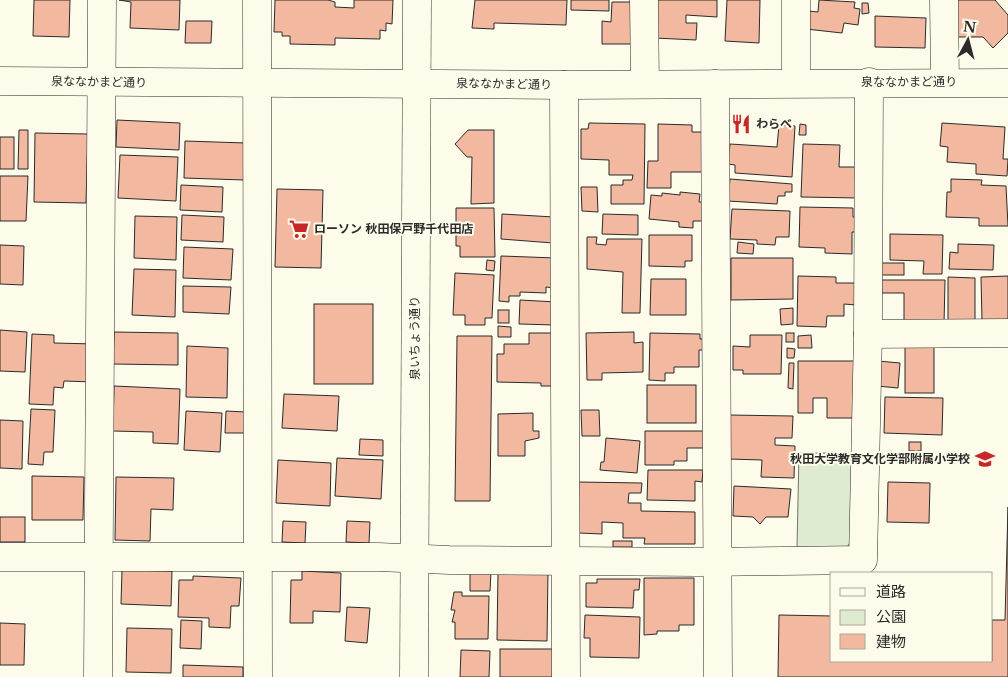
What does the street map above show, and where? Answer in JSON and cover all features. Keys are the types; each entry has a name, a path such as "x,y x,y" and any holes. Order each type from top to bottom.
{"street":[{"path":"98,677 102,0"},
{"path":"258,0 258,677"},
{"name":"泉いちょう通り","path":"414,677 417,0"},
{"path":"644,0 645,84"},
{"path":"796,0 796,83"},
{"path":"944,0 944,82"},
{"name":"泉ななかまど通り","path":"0,81 564,85 869,82 1008,83"},
{"path":"0,556 718,561 863,560 868,334 869,82"},
{"path":"716,84 718,677"},
{"path":"564,85 566,677"},
{"path":"868,334 1008,333"}],"green space":[{"path":"799,453 855,453 854,536 846,549 797,548"}],"building":[{"path":"34,0 70,0 69,37 33,36"},
{"path":"119,0 180,0 179,30 130,28 131,2"},
{"path":"275,0 328,0 335,2 335,7 354,8 354,0 393,0 392,24 386,23 386,31 380,30 380,39 335,38 335,45 290,44 290,36 282,36 282,32 274,32"},
{"path":"475,0 567,0 566,25 494,23 494,29 472,28"},
{"path":"571,0 609,0 609,11 571,10"},
{"path":"656,0 717,0 717,17 686,15 686,23 697,23 696,40 655,38"},
{"path":"727,0 760,0 759,43 725,41"},
{"path":"819,0 855,2 854,8 860,9 858,25 844,23 842,33 806,29 808,11 818,12"},
{"path":"955,0 995,0 1008,15 1008,33 993,48 983,37 954,37"},
{"path":"612,2 634,2 634,41 630,44 602,44 602,21 611,22"},
{"path":"862,3 868,3 869,13 862,14"},
{"path":"875,16 926,18 925,48 875,47"},
{"path":"186,21 212,21 211,43 185,43"},
{"path":"117,120 180,123 179,150 116,147"},
{"path":"589,123 645,124 644,204 611,204 611,185 623,185 623,180 632,180 633,175 609,175 609,160 581,159 581,129 588,129"},
{"path":"942,123 1005,127 1003,159 1008,159 1007,176 976,174 976,164 947,162 948,147 940,146"},
{"path":"658,124 692,125 692,132 704,132 704,172 671,172 671,188 647,188 648,161 658,161"},
{"path":"800,124 806,125 806,135 799,135"},
{"path":"779,125 795,126 792,177 735,173 735,165 728,164 730,144 777,147"},
{"path":"19,130 28,130 28,169 18,169"},
{"path":"468,130 494,130 494,203 471,204 472,157 467,157 455,144"},
{"path":"35,133 88,134 86,203 34,202"},
{"path":"0,137 14,137 14,169 0,169"},
{"path":"185,141 246,143 244,180 184,178"},
{"path":"803,144 840,145 839,167 855,167 855,179 860,179 859,198 801,197"},
{"path":"120,155 178,157 176,201 118,198"},
{"path":"0,176 28,176 26,221 0,221"},
{"path":"730,179 792,184 792,192 785,192 785,196 778,196 777,204 728,201"},
{"path":"951,179 982,180 981,185 1006,186 1008,226 979,226 979,218 946,217 947,192 951,192"},
{"path":"181,185 223,187 222,212 180,210"},
{"path":"581,187 597,187 598,212 582,211"},
{"name":"ローソン 秋田保戸野千代田店","path":"277,189 323,190 321,268 275,267"},
{"path":"680,192 700,194 699,202 706,202 704,221 693,221 693,228 679,227 679,222 649,219 651,195 662,196 662,193 680,195"},
{"path":"800,207 853,208 853,217 862,218 862,232 852,232 852,254 825,253 825,248 799,247"},
{"path":"456,208 494,208 495,257 460,257 460,246 456,246"},
{"path":"732,209 790,211 789,237 776,237 775,245 757,244 757,240 730,239"},
{"path":"502,214 554,217 553,243 501,239"},
{"path":"603,214 638,215 638,235 602,234"},
{"path":"182,215 224,217 223,242 181,240"},
{"path":"135,216 177,217 176,260 134,258"},
{"path":"890,234 943,235 942,274 923,274 924,261 890,260"},
{"path":"649,235 692,235 692,261 685,261 685,267 649,266"},
{"path":"587,237 597,237 596,244 606,245 607,239 642,239 640,313 622,313 623,272 587,269"},
{"path":"738,242 754,244 753,254 737,253"},
{"path":"958,244 994,245 993,270 949,269 950,252 958,253"},
{"path":"0,245 24,246 23,285 0,284"},
{"path":"184,247 233,249 231,280 183,278"},
{"path":"501,256 556,258 555,288 546,287 546,293 520,292 520,296 509,296 509,302 499,301"},
{"path":"731,258 793,258 793,299 731,300"},
{"path":"487,260 495,261 494,271 486,270"},
{"path":"881,263 904,263 904,275 881,275"},
{"path":"134,269 176,270 175,317 132,315"},
{"path":"455,273 494,275 492,318 485,318 485,325 465,325 465,315 453,315"},
{"path":"798,276 836,277 836,283 856,283 856,305 844,304 844,316 827,316 826,327 797,326"},
{"path":"1008,276 1008,321 982,322 981,277"},
{"path":"948,277 975,278 975,324 948,324"},
{"path":"651,279 686,279 686,315 650,315"},
{"path":"881,280 945,280 944,325 904,324 904,293 882,293"},
{"path":"183,286 231,287 229,314 183,312"},
{"path":"520,300 557,302 555,325 519,324"},
{"path":"314,304 373,304 373,384 314,384"},
{"path":"793,308 793,324 781,325 780,309"},
{"path":"498,310 509,310 509,323 498,323"},
{"path":"498,326 511,327 511,337 498,337"},
{"path":"0,330 27,332 25,372 0,371"},
{"path":"114,332 178,333 178,365 113,364"},
{"path":"634,332 634,343 643,342 643,372 602,373 602,380 587,380 586,333"},
{"path":"529,333 555,333 555,386 541,386 541,383 497,382 497,354 504,354 504,344 529,344"},
{"path":"650,333 700,334 700,339 707,339 707,350 699,350 699,367 674,367 674,373 665,373 665,381 649,380"},
{"path":"786,333 794,333 794,342 786,342"},
{"path":"32,334 54,335 54,343 95,344 94,382 64,381 63,388 54,387 53,405 29,404"},
{"path":"750,335 782,335 781,374 743,374 743,370 733,370 733,346 750,347"},
{"path":"811,335 812,348 798,348 798,336"},
{"path":"457,336 492,336 490,501 455,501"},
{"path":"905,344 934,344 934,393 905,393"},
{"path":"187,346 228,348 227,398 186,397"},
{"path":"787,348 795,349 794,358 787,358"},
{"path":"798,361 859,361 858,418 827,418 827,398 813,398 813,413 798,413"},
{"path":"878,361 900,363 898,388 877,386"},
{"path":"789,363 794,363 793,389 788,388"},
{"path":"647,385 696,385 696,423 647,423"},
{"path":"114,386 180,389 178,444 153,443 153,432 113,431"},
{"path":"284,394 339,396 337,431 282,428"},
{"path":"885,397 943,398 942,435 884,433"},
{"path":"31,409 55,410 53,452 44,452 43,465 28,464"},
{"path":"581,410 599,410 600,436 582,436"},
{"path":"186,411 222,413 220,452 184,450"},
{"path":"226,411 246,412 246,433 225,433"},
{"path":"533,413 533,431 539,431 539,438 525,441 525,456 498,456 498,414"},
{"path":"729,415 793,416 792,438 775,438 775,445 795,446 794,478 761,477 762,460 728,459"},
{"path":"0,420 23,421 22,469 0,468"},
{"path":"645,431 708,431 707,448 687,448 687,461 674,461 674,465 645,465"},
{"path":"606,438 640,441 637,473 600,470 601,462 604,462"},
{"path":"360,439 383,440 383,456 359,455"},
{"path":"909,442 921,442 921,451 909,451"},
{"path":"337,458 383,460 381,499 335,496"},
{"path":"278,460 331,463 330,506 276,503"},
{"path":"648,470 703,470 702,482 695,481 695,501 647,500"},
{"path":"32,476 84,477 83,520 32,520"},
{"path":"116,477 174,478 173,510 151,509 150,541 115,540"},
{"path":"579,482 642,483 641,493 629,493 628,503 641,503 641,511 695,512 695,544 644,544 645,538 623,538 623,523 602,522 602,534 579,533"},
{"path":"888,482 930,483 929,523 887,522"},
{"path":"734,486 791,489 788,517 766,517 760,524 753,517 733,516"},
{"path":"1008,507 1008,677 778,677 779,615 830,616 830,662 993,662 993,620 1005,620"},
{"path":"0,517 25,517 25,542 0,542"},
{"path":"283,521 306,522 305,543 282,542"},
{"path":"347,521 370,522 369,543 346,542"},
{"path":"613,541 632,541 632,547 613,547"},
{"path":"122,570 172,571 171,606 121,604"},
{"path":"302,571 341,573 340,612 313,611 313,623 290,623 291,580 302,580"},
{"path":"470,572 491,572 490,591 470,591"},
{"path":"498,572 548,572 547,641 497,640"},
{"path":"193,576 241,578 239,606 231,606 230,628 209,627 209,618 178,617 179,580 193,580"},
{"path":"644,578 694,578 694,625 679,625 679,631 657,631 657,634 644,635"},
{"path":"597,579 640,579 639,590 634,590 633,608 586,607 586,583 597,583"},
{"path":"454,592 462,592 462,596 489,596 488,639 455,639 455,622 452,622 455,610 451,610"},
{"path":"347,607 370,608 367,643 345,641"},
{"path":"585,615 640,617 639,658 590,657 590,638 584,638"},
{"path":"181,620 202,621 201,649 180,648"},
{"path":"0,623 25,624 24,665 0,665"},
{"path":"127,628 172,629 171,673 126,672"},
{"path":"500,649 553,649 553,677 500,677"},
{"path":"461,650 490,651 489,677 460,677"},
{"path":"183,665 243,667 243,677 183,677"}],"place":[{"name":"わらべ","path":"741,124"},
{"name":"ローソン 秋田保戸野千代田店","path":"299,229"},
{"name":"秋田大学教育文化学部附属小学校","path":"985,459"}]}
